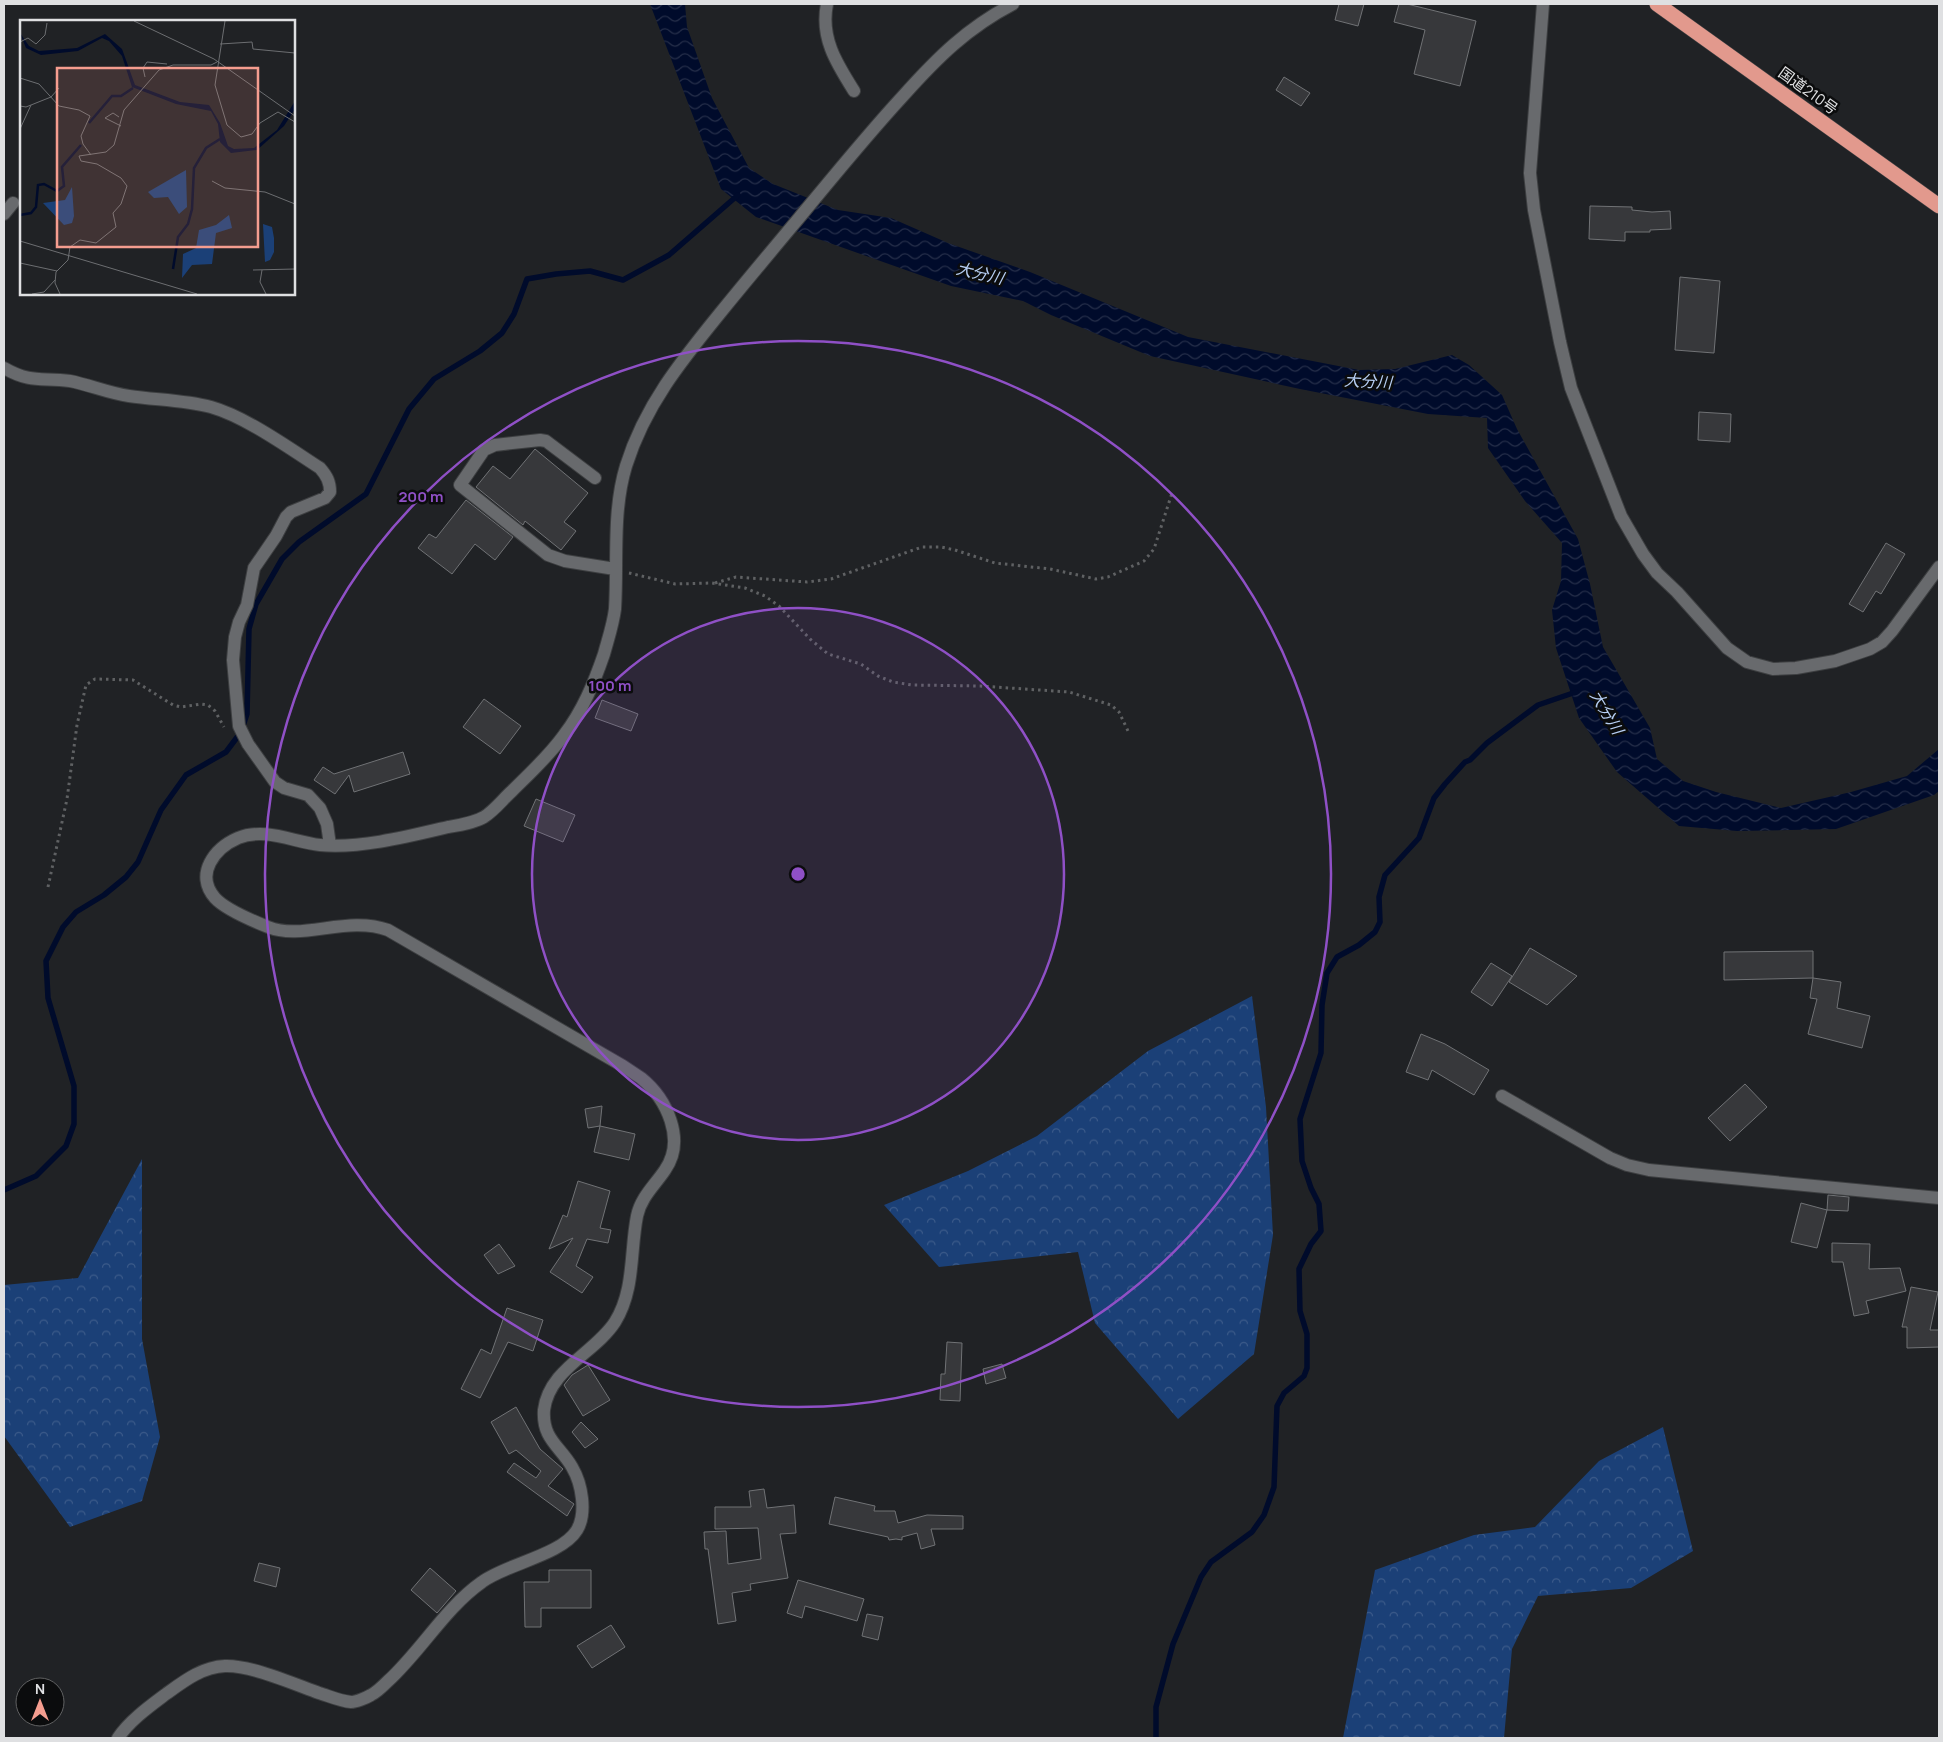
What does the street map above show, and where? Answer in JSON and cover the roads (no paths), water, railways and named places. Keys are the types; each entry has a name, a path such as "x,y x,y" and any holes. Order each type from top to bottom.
{"highway":[{"name":"国道210号","path":"1657,4 1939,206"}],"street":[{"path":"827,4 826,33 829,47 854,91"},
{"path":"118,1738 131,1723 157,1700 199,1672 211,1668 238,1667 283,1680 332,1698 352,1702 372,1695 402,1668 469,1591 499,1571 542,1554 568,1541 576,1532 580,1522 583,1503 571,1466 551,1442 544,1409 555,1383 564,1372 604,1336 616,1321 624,1302 631,1274 638,1211 643,1200 671,1160 674,1150 674,1134 671,1121 664,1105 643,1079 408,940 382,928 364,924 297,931 270,928 221,904 211,893 207,885 206,874 210,861 218,850 238,838 254,834 270,834 306,843 330,845 390,839 474,822 489,814 554,748 576,719 587,699 611,629 615,608 618,513 624,470 639,429 650,408 677,366 887,113 954,42 985,19 1013,4"},
{"path":"1543,4 1530,173 1538,229 1566,369 1578,409 1621,516 1652,566 1727,648 1747,662 1773,669 1796,668 1835,661 1870,649 1882,642 1939,567"},
{"path":"4,214 13,203"},
{"path":"4,368 16,375 31,379 68,381 108,392 178,401 211,407 233,414 320,468 326,474 330,484 330,492 325,498 291,512 254,568 247,605 235,638 233,660 240,726 248,744 275,782 284,788 308,795 320,808 327,824 330,845"},
{"path":"595,478 546,441 540,440 494,445 484,450 460,485 548,555 565,561 616,569"},
{"path":"1502,1096 1604,1155 1627,1165 1649,1170 1939,1198"}],"water":[{"name":"大分川","path":"650,4 685,4 687,27 712,98 749,168 773,184 838,210 891,218 948,243 1030,272 1188,337 1359,370 1395,369 1452,355 1469,365 1502,395 1517,429 1578,539 1590,584 1603,647 1650,728 1657,759 1683,781 1716,792 1781,808 1851,792 1907,776 1939,749 1939,791 1934,795 1836,829 1737,831 1679,826 1617,772 1579,718 1556,648 1552,610 1561,581 1562,543 1525,501 1488,448 1487,418 1428,414 1300,389 1150,356 1051,315 1023,301 951,286 756,217 721,189"}],"waterway":[{"path":"4,1190 36,1176 66,1146 74,1124 74,1086 48,998 46,961 63,927 76,912 104,895 126,877 138,862 161,810 186,775 226,752 241,732 247,714 249,629 256,604 282,559 299,542 366,494 409,409 434,379 480,351 502,333 514,314 527,279 590,271 623,280 669,255 738,195"},
{"path":"1156,1738 1156,1707 1173,1644 1201,1577 1211,1562 1252,1532 1264,1515 1274,1487 1277,1406 1284,1393 1304,1376 1307,1368 1307,1334 1300,1311 1299,1269 1311,1244 1321,1231 1319,1204 1311,1188 1302,1161 1300,1119 1321,1053 1322,1005 1327,973 1337,957 1359,945 1375,932 1380,922 1379,897 1385,875 1419,838 1434,798 1445,784 1465,762 1470,760 1487,743 1538,705 1576,692"}]}
